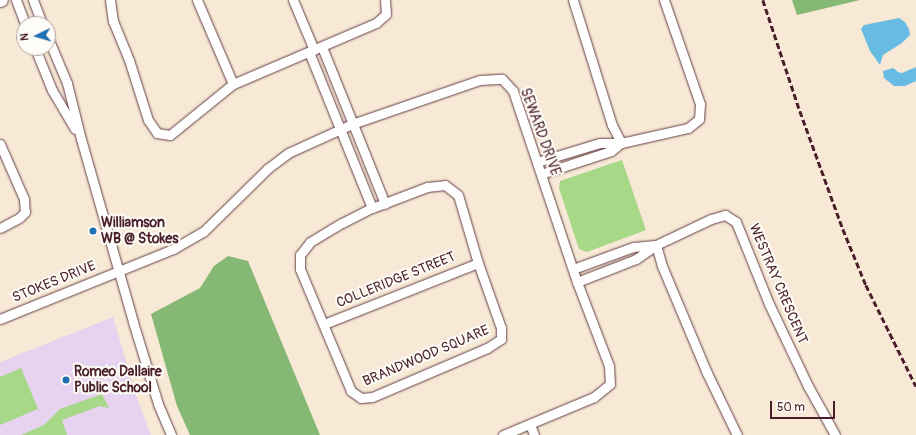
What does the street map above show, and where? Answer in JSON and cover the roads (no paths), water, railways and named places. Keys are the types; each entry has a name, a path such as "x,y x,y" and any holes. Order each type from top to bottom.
{"street":[{"path":"16,0 22,16"},
{"path":"33,0 39,16"},
{"path":"110,0 113,21 130,60 148,120 157,133 170,135 233,84 376,23 386,14 385,0"},
{"path":"197,0 233,84"},
{"path":"293,0 315,50 352,124 385,204"},
{"path":"573,0 612,125 621,143"},
{"path":"537,162 600,143 621,143 688,128 699,119 700,104 664,0"},
{"path":"315,50 341,129 372,208"},
{"path":"38,56 52,90 81,139"},
{"path":"56,56 67,82 81,139 118,271 158,404 171,435"},
{"name":"SEWARD DRIVE","path":"118,271 173,249 203,232 267,169 288,153 352,124 480,80 502,79 513,91 577,282 609,366 610,384 594,397 530,424 518,432 503,435"},
{"path":"541,174 611,151 621,143"},
{"path":"0,144 24,199 25,212 15,221 0,228"},
{"name":"BRANDWOOD SQUARE","path":"445,185 458,195 478,263 501,328 501,339 487,348 372,397 361,398 351,391 300,269 300,255 310,242 342,223 372,208 385,204 427,187 445,185"},
{"name":"WESTRAY CRESCENT","path":"577,282 636,259 656,245 711,219 725,215 736,222 769,304 808,386 835,435"},
{"path":"656,245 662,266 707,373 737,435"},
{"name":"WESTRAY CRESCENT","path":"573,269 633,247 656,245"},
{"name":"COLLERIDGE STREET","path":"324,324 478,263"},
{"name":"STOKES DRIVE","path":"0,319 118,271"},
{"path":"530,424 534,435"}],"water":[{"path":"899,18 905,22 909,29 910,35 902,43 883,55 880,65 870,51 861,29 864,25"},
{"path":"916,67 916,81 905,86 894,86 884,78 883,71 893,68 902,73"}],"railway":[{"path":"763,0 800,111 843,229 866,285 916,386"}],"place":[{"name":"Williamson WB @ Stokes","path":"93,231"},
{"name":"Romeo Dallaire Public School","path":"66,380"}]}
